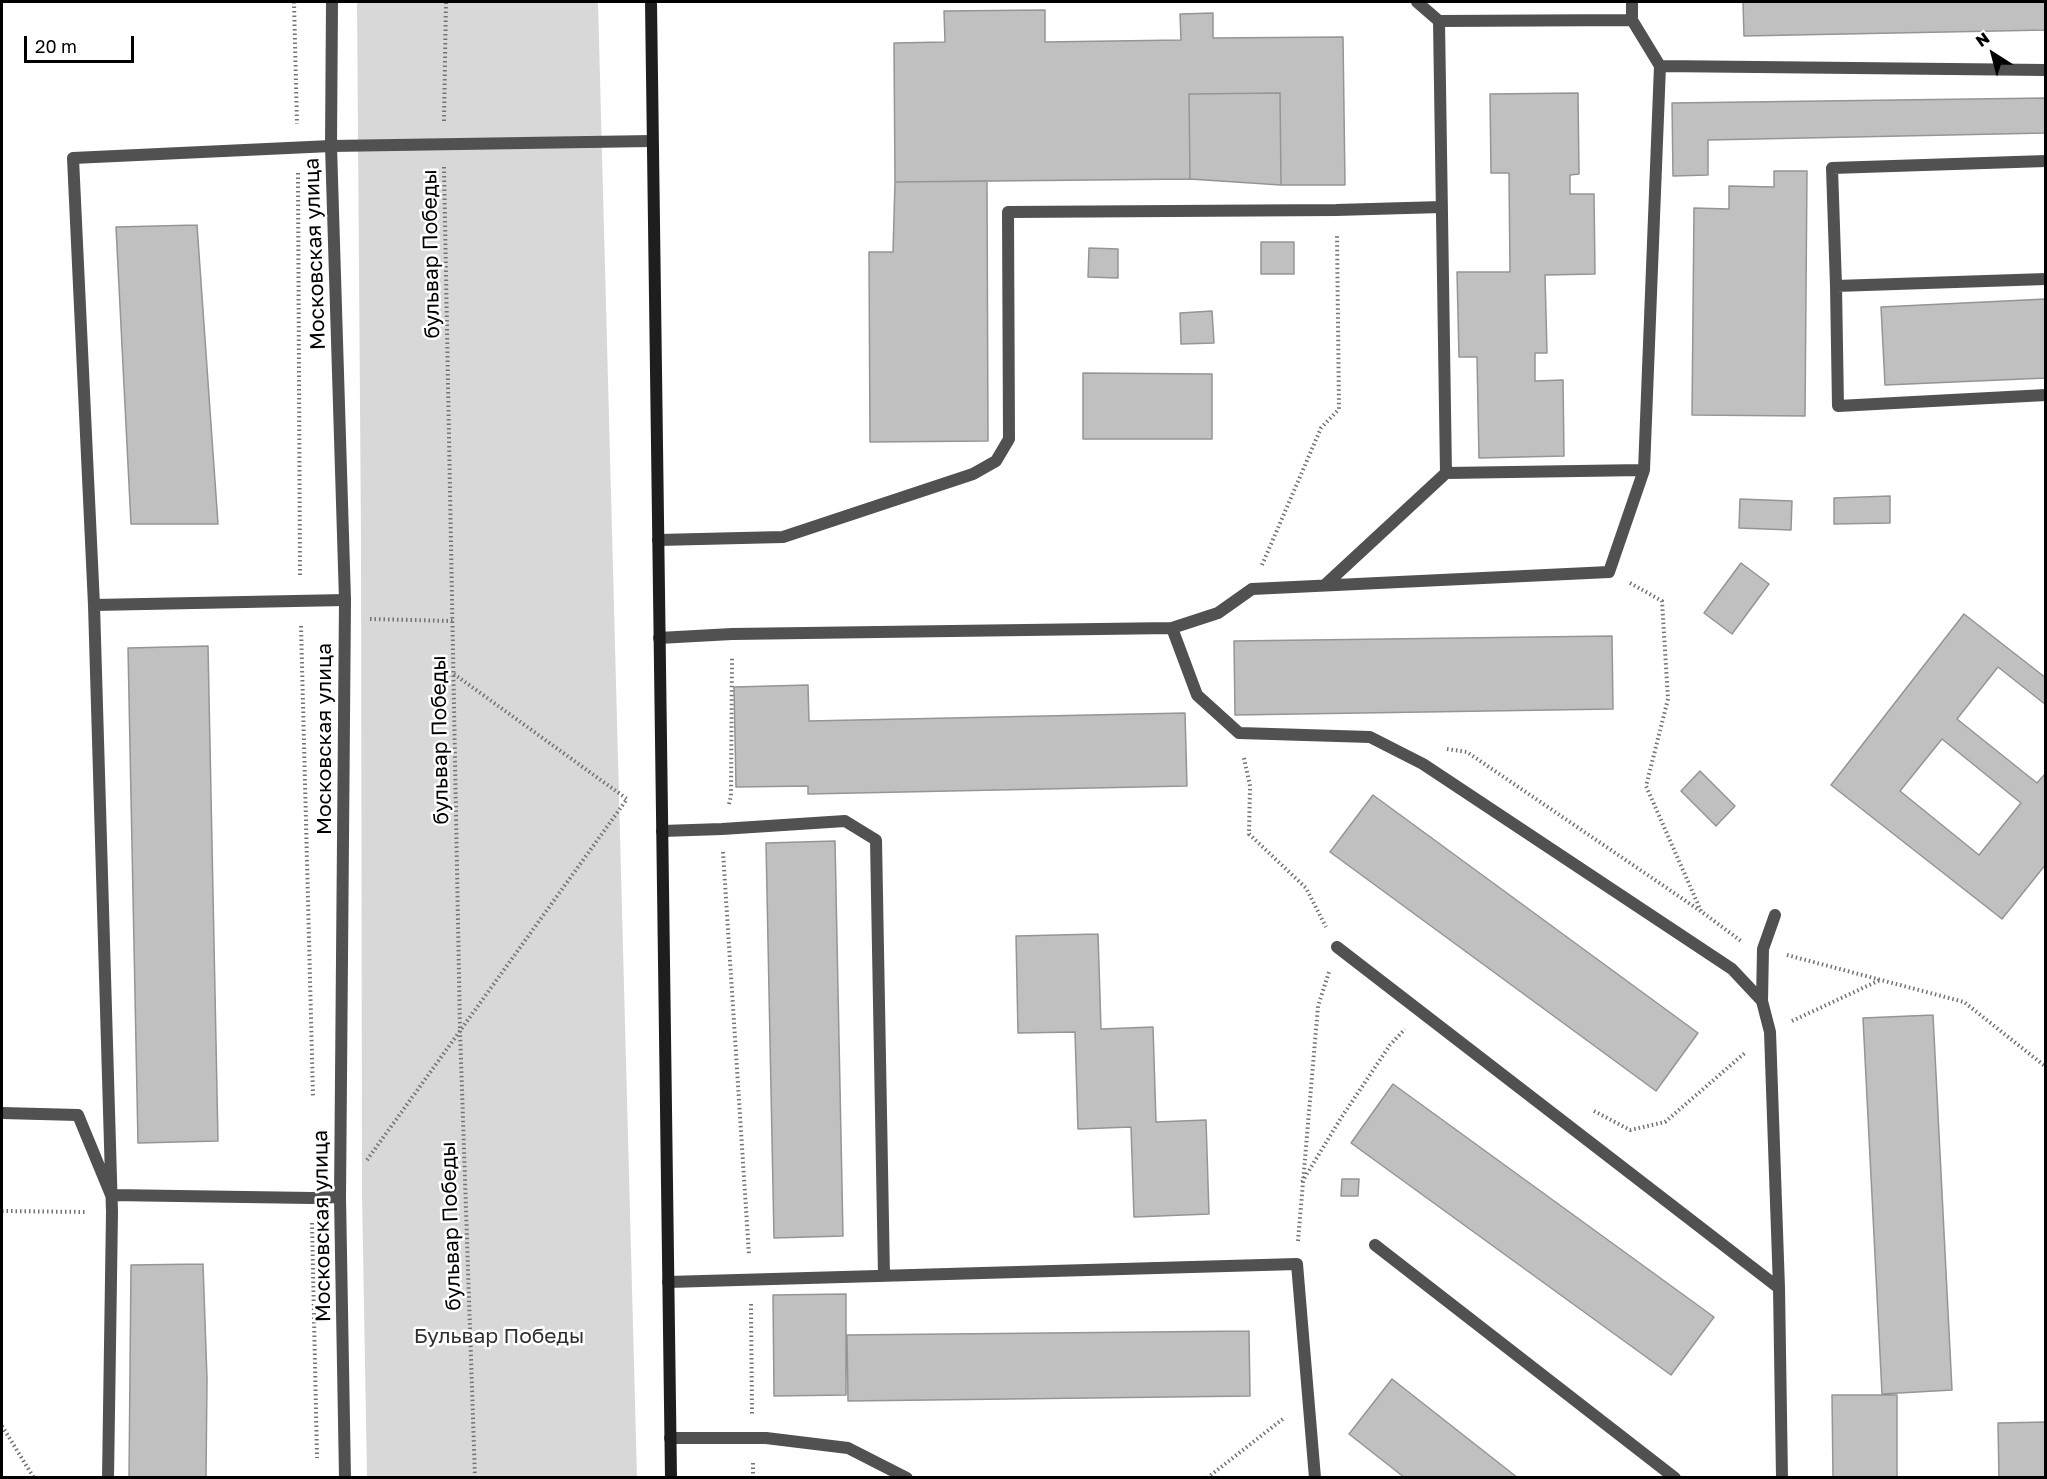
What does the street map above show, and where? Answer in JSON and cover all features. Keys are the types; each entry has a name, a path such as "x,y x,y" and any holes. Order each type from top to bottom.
{"street":[{"name":"Московская улица","path":"332,2 332,146 345,600 340,1197 345,1478"},
{"path":"651,2 671,1478"},
{"path":"1418,2 1439,21 1632,20"},
{"path":"659,638 732,634 1172,628 1218,613 1252,589 1609,572 1644,470 1660,66 1632,20 1632,2"},
{"path":"1439,21 1446,473"},
{"path":"1660,66 2046,70"},
{"path":"108,1478 112,1212 94,605 73,158 332,146 652,141"},
{"path":"2046,161 1832,168 1838,406 2046,395"},
{"path":"658,540 783,537 973,474 996,461 1009,439 1008,212 1442,207"},
{"path":"1836,286 2046,279"},
{"path":"1325,585 1446,473 1644,470"},
{"path":"94,605 345,600"},
{"path":"1172,628 1197,695 1239,734 1370,737 1423,764 1731,969 1762,1001"},
{"path":"662,831 845,821 876,840 884,1276"},
{"path":"1775,915 1763,949 1762,1001 1770,1032 1779,1288 1782,1478"},
{"path":"1337,947 1779,1288"},
{"path":"2,1113 78,1115 111,1195"},
{"path":"111,1195 340,1197"},
{"path":"1375,1245 1675,1478"},
{"path":"668,1281 1297,1264 1315,1478"},
{"path":"670,1438 766,1438 848,1448 907,1478"}],"path":[{"path":"294,2 298,148 300,600 313,1098"},
{"name":"бульвар Победы","path":"446,2 444,144 460,1030 475,1478"},
{"path":"1252,589 1321,429 1339,409 1336,210"},
{"path":"1609,572 1662,601 1668,699 1646,786 1702,912"},
{"path":"365,619 453,621"},
{"path":"732,634 731,796 722,829 750,1279 753,1478"},
{"path":"340,1197 627,799 454,674"},
{"path":"1239,734 1250,786 1249,834 1306,888 1337,947 1318,1006 1297,1264"},
{"path":"1446,748 1467,752 1702,912 1745,944 1965,1002 2046,1067"},
{"path":"1589,1108 1630,1130 1665,1122 1770,1032 1881,980"},
{"path":"1302,1182 1390,1045 1413,1021 1438,1025"},
{"path":"312,1198 317,1466"},
{"path":"2,1211 112,1212"},
{"path":"1207,1478 1308,1399"},
{"path":"2,1426 34,1478"}],"green space":[{"name":"Бульвар Победы","path":"357,2 598,2 637,1477 367,1477 362,1194"}],"building":[{"path":"1743,2 2046,2 2046,30 1744,36"},
{"path":"1045,10 1045,42 1181,40 1180,14 1213,13 1213,38 1343,37 1345,185 1281,185 1280,93 1189,94 1190,179 895,182 894,43 945,42 944,11"},
{"path":"1280,93 1281,185 1190,179 1189,94"},
{"path":"1578,93 1579,174 1570,175 1570,194 1594,194 1595,274 1545,275 1547,353 1535,353 1535,381 1563,380 1564,456 1479,458 1477,357 1459,357 1457,272 1510,272 1509,173 1491,173 1490,94"},
{"path":"2046,98 2046,133 1708,140 1708,175 1673,176 1672,103"},
{"path":"1774,171 1807,171 1805,416 1692,415 1694,208 1729,209 1729,186 1774,187"},
{"path":"987,181 988,441 870,442 869,252 893,252 895,182"},
{"path":"197,225 218,524 131,524 116,227"},
{"path":"1261,242 1294,242 1294,274 1261,274"},
{"path":"1089,248 1118,249 1118,278 1088,277"},
{"path":"2046,299 2046,378 1885,385 1881,307"},
{"path":"1212,311 1214,343 1181,344 1180,313"},
{"path":"1083,373 1212,374 1212,439 1083,439"},
{"path":"1890,496 1890,523 1834,524 1834,498"},
{"path":"1740,499 1792,501 1791,530 1739,528"},
{"path":"1741,563 1769,584 1732,634 1704,613"},
{"path":"1964,614 2046,678 2046,705 1998,667 1957,719 2037,783 2046,773 2046,864 2002,919 1831,785","holes":["1942,739 2021,803 1979,855 1900,791"]},
{"path":"1612,636 1613,709 1235,715 1234,641"},
{"path":"208,646 218,1141 138,1143 128,648"},
{"path":"808,685 809,721 1185,713 1187,786 808,794 808,786 736,787 734,687"},
{"path":"1700,771 1735,806 1716,826 1681,791"},
{"path":"1373,795 1698,1033 1656,1091 1330,852"},
{"path":"835,841 843,1236 774,1238 766,843"},
{"path":"1098,934 1101,1029 1153,1027 1156,1122 1206,1120 1209,1214 1134,1217 1131,1127 1078,1129 1075,1032 1018,1033 1016,936"},
{"path":"1933,1015 1952,1390 1882,1394 1863,1018"},
{"path":"1393,1084 1714,1317 1671,1375 1351,1143"},
{"path":"1342,1179 1359,1179 1358,1196 1341,1196"},
{"path":"203,1264 207,1379 206,1478 129,1478 131,1265"},
{"path":"846,1294 846,1395 774,1396 773,1295"},
{"path":"1249,1331 1250,1396 848,1401 847,1335"},
{"path":"1392,1379 1518,1478 1405,1478 1349,1434"},
{"path":"1832,1395 1897,1395 1897,1478 1833,1478"},
{"path":"2046,1422 2046,1478 1999,1478 1998,1423"}]}
